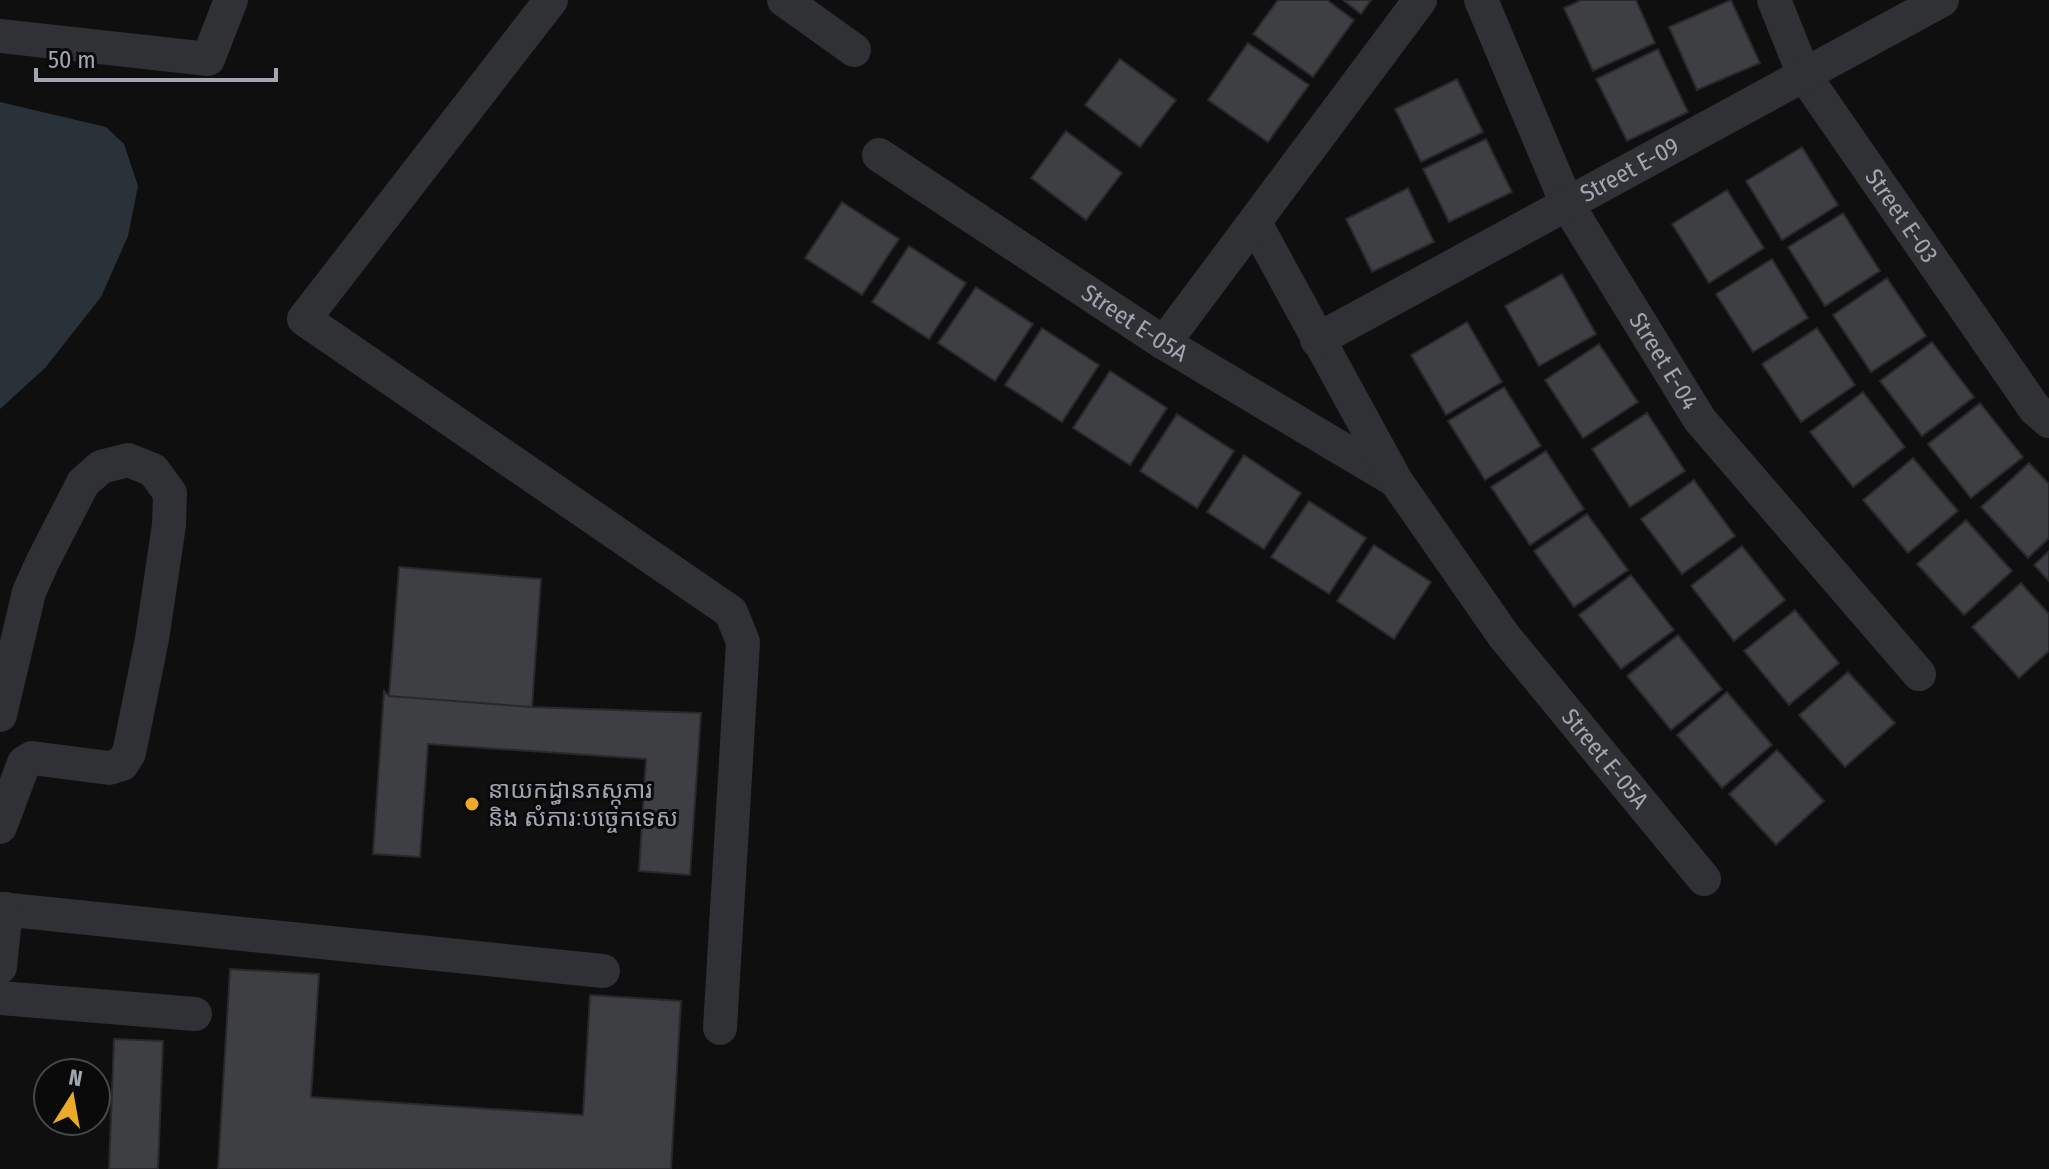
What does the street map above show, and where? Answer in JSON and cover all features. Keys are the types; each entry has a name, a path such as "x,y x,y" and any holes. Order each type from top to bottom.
{"street":[{"path":"0,36 208,59 231,0"},
{"path":"551,0 304,319 731,612 743,642 720,1028"},
{"path":"784,0 854,50"},
{"path":"1164,343 1420,0"},
{"name":"Street E-04","path":"1481,0 1567,204 1700,420 1919,674"},
{"name":"Street E-03","path":"1774,0 1804,75 2035,409 2049,421"},
{"name":"Street E-09","path":"1317,340 1942,0"},
{"name":"Street E-05A","path":"879,155 1164,343 1396,481"},
{"name":"Street E-05A","path":"1255,223 1396,481 1504,636 1704,879"},
{"path":"0,715 29,592 83,483 101,467 128,460 153,470 170,493 169,525 152,639 129,753 122,764 109,768 32,758 19,772 0,827"},
{"path":"0,967 3,909 603,971"},
{"path":"0,998 195,1014"}],"shaded area":[{"path":"0,102 106,127 124,144 138,186 128,236 101,297 45,368 0,409"}],"building":[{"path":"1278,0 1327,0 1354,20 1313,77 1253,34"},
{"path":"1343,0 1371,0 1361,14"},
{"path":"1581,0 1636,0 1655,43 1593,71 1564,8"},
{"path":"1731,0 1760,63 1697,90 1669,27"},
{"path":"1248,43 1309,85 1268,142 1208,100"},
{"path":"1658,49 1688,112 1627,141 1596,79"},
{"path":"1120,59 1176,100 1140,147 1085,105"},
{"path":"1457,79 1483,132 1421,162 1395,109"},
{"path":"1066,131 1122,173 1086,220 1031,178"},
{"path":"1486,139 1512,192 1449,222 1423,169"},
{"path":"1802,147 1838,205 1782,240 1746,181"},
{"path":"1408,188 1434,242 1372,272 1346,219"},
{"path":"1727,190 1764,248 1709,283 1672,224"},
{"path":"842,202 899,239 862,295 805,258"},
{"path":"1843,213 1880,271 1825,306 1788,247"},
{"path":"909,246 966,283 929,339 872,302"},
{"path":"1772,259 1808,318 1753,352 1716,294"},
{"path":"1562,274 1596,334 1539,366 1505,306"},
{"path":"1887,278 1926,336 1871,372 1833,315"},
{"path":"976,287 1033,324 995,381 938,343"},
{"path":"1467,322 1502,382 1446,415 1411,355"},
{"path":"1042,328 1099,365 1062,422 1005,385"},
{"path":"1817,328 1855,385 1801,422 1762,364"},
{"path":"1932,342 1974,397 1922,436 1880,381"},
{"path":"1599,344 1638,402 1583,438 1545,380"},
{"path":"1110,371 1167,408 1130,465 1073,428"},
{"path":"1504,387 1541,446 1485,480 1448,421"},
{"path":"1863,392 1905,447 1853,487 1810,432"},
{"path":"1980,403 2023,457 1971,498 1928,444"},
{"path":"1647,413 1685,471 1630,507 1592,449"},
{"path":"1177,414 1234,451 1197,508 1140,471"},
{"path":"1546,451 1584,509 1530,545 1491,487"},
{"path":"1244,455 1301,493 1264,549 1207,512"},
{"path":"1913,458 1958,511 1908,553 1863,500"},
{"path":"2029,463 2049,484 2049,538 2028,558 1981,507"},
{"path":"1694,480 1735,536 1682,574 1641,519"},
{"path":"1309,501 1366,538 1329,594 1271,557"},
{"path":"1587,514 1628,570 1574,607 1534,551"},
{"path":"1966,520 2012,571 1964,615 1917,564"},
{"path":"1374,545 1431,582 1394,639 1337,601"},
{"path":"1742,546 1785,600 1734,641 1691,586"},
{"path":"2049,551 2049,581 2034,565"},
{"path":"399,567 541,579 532,707 389,696"},
{"path":"1631,575 1674,630 1621,669 1579,615"},
{"path":"2021,583 2049,614 2049,651 2019,678 1972,627"},
{"path":"1795,610 1839,663 1789,705 1744,651"},
{"path":"1678,635 1722,689 1671,730 1627,676"},
{"path":"1848,672 1895,723 1845,767 1799,715"},
{"path":"384,691 389,696 532,707 701,713 690,875 639,871 646,759 428,744 420,857 373,854"},
{"path":"1727,692 1772,745 1722,788 1677,735"},
{"path":"1777,750 1824,801 1776,845 1729,794"},
{"path":"230,969 319,974 311,1097 583,1115 590,995 681,1001 671,1169 218,1169"},
{"path":"114,1039 163,1041 158,1169 109,1169"}],"place":[{"name":"នាយកដ្ធានភស្កុភារ និង សំភារៈបច្ចេកទេស","path":"472,804"}]}
